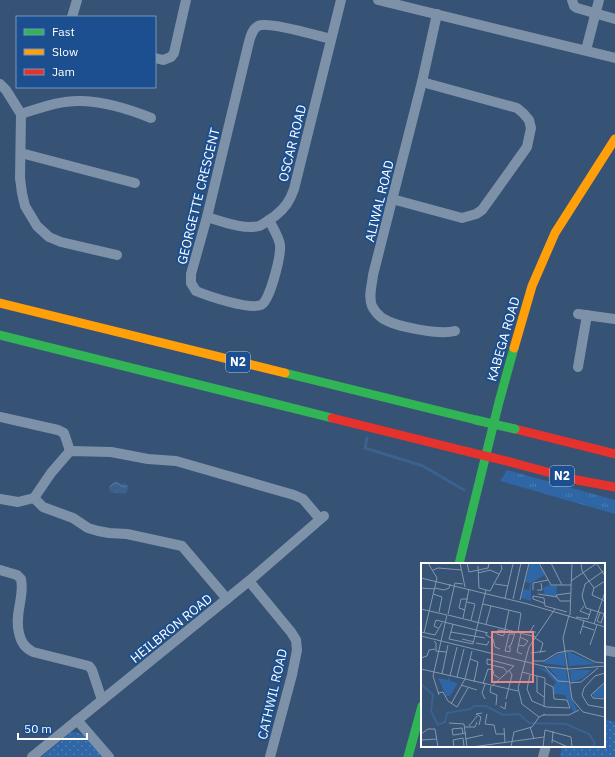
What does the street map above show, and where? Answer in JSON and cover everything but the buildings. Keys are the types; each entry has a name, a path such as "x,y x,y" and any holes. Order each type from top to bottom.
{"main road":[{"name":"KABEGA ROAD","path":"459,563 499,402 532,286 555,234 615,139"},
{"name":"N2","path":"0,303 615,454"},
{"name":"N2","path":"0,335 615,489"},
{"path":"516,429 595,440"},
{"path":"408,757 421,710"}],"street":[{"path":"72,16 76,0"},
{"path":"156,58 163,60 172,58 186,0"},
{"name":"OSCAR ROAD","path":"207,217 232,224 254,227 269,220 282,211 289,203 341,0"},
{"path":"381,0 615,58"},
{"path":"572,0 574,6 577,8 595,15 615,19"},
{"path":"586,50 599,0"},
{"name":"ALIWAL ROAD","path":"436,14 422,82 373,275 370,298 373,307 383,319 430,332 447,333 455,331"},
{"name":"GEORGETTE CRESCENT","path":"269,220 278,238 280,250 268,298 264,303 259,306 251,306 202,294 196,291 193,287 191,274 207,217 248,46 254,29 258,26 272,25 331,39"},
{"path":"392,200 462,218 476,214 482,210 527,147 531,133 529,120 524,113 517,108 422,82"},
{"path":"0,84 6,90 21,114 20,178 22,193 25,206 37,226 49,238 117,255"},
{"path":"21,114 43,107 80,101 111,105 151,118"},
{"path":"21,153 135,182"},
{"path":"578,367 583,315 615,319"},
{"path":"0,417 58,430 64,433 70,451 51,473 34,498 25,502 0,499"},
{"name":"HEILBRON ROAD","path":"32,757 249,581 322,518 303,500 294,495 185,463 148,459 111,452 70,451"},
{"path":"34,498 43,506 73,518 88,528 109,533 127,534 182,546 227,599"},
{"path":"0,570 17,575 22,579 22,591 16,621 22,643 26,648 33,652 89,666 92,670 102,700"},
{"name":"CATHWIL ROAD","path":"249,581 296,640 297,650 292,675 270,757"},
{"path":"605,650 615,652"},
{"path":"78,720 109,757"},
{"path":"543,757 546,747"}],"green space":[{"path":"507,470 615,500 615,514 500,481"},
{"path":"605,719 615,722 615,757 560,757 562,747 605,747"},
{"path":"72,732 77,732 86,737 103,757 41,757"}],"water":[{"path":"115,481 121,484 124,483 128,486 127,493 110,492 109,487"}],"waterway":[{"path":"367,438 365,448 423,466 464,490"}],"traffic: fast":[{"path":"0,335 332,418"},
{"path":"459,563 499,402 514,348"},
{"path":"285,373 476,420"},
{"path":"476,420 515,429"},
{"path":"408,757 421,710"}],"traffic: slow":[{"path":"514,348 532,286 555,233 615,139"},
{"path":"0,303 285,373"}],"traffic: jam":[{"path":"332,418 469,452"},
{"path":"515,429 615,454"},
{"path":"469,452 510,462"},
{"path":"510,462 577,480 615,487"}]}
